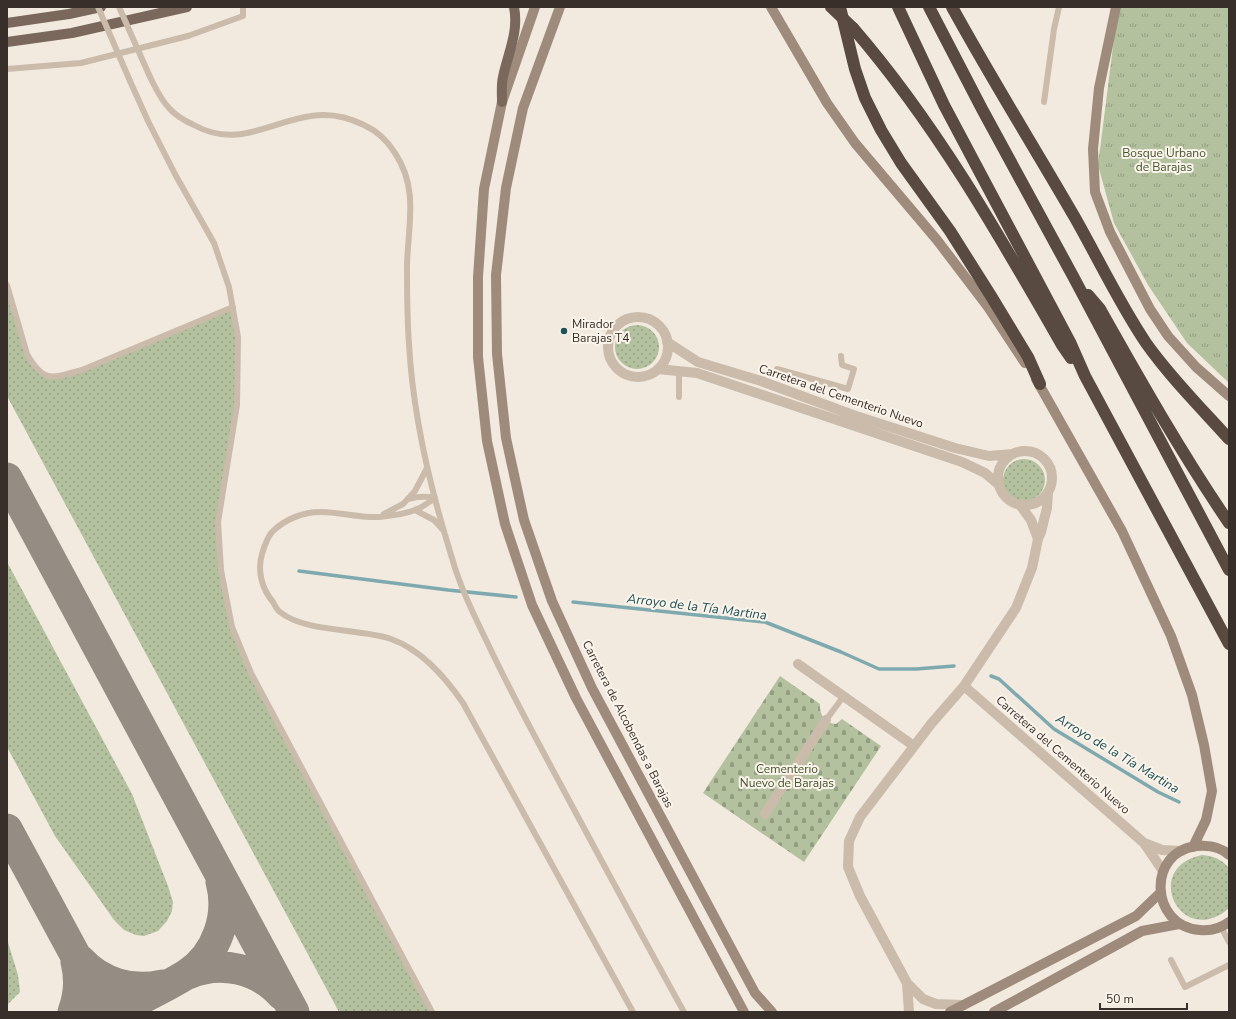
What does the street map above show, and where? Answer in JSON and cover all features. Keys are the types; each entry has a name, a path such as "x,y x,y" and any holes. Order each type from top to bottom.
{"highway":[{"path":"831,7 853,28 909,98 958,171 1062,345 1085,376"},
{"path":"840,7 855,69 865,98 881,130 901,163 950,231 1028,357 1040,384"},
{"path":"898,7 944,106 1070,342 1085,376 1229,644"},
{"path":"929,7 1229,570"},
{"path":"952,7 1136,327 1147,344 1173,377 1229,439"},
{"path":"1074,278 1100,309 1160,416 1197,476 1229,523"}],"main road":[{"path":"7,23 68,14 99,7"},
{"path":"7,42 72,33 188,7"},
{"path":"502,102 502,78 515,34 514,7"}],"street":[{"path":"535,7 502,102 484,189 478,277 478,350 487,441 505,524 532,605 576,698 744,1012"},
{"name":"Carretera de Alcobendas a Barajas","path":"560,7 523,108 506,188 496,275 497,354 506,438 524,520 552,601 592,688 755,993 772,1012"},
{"path":"771,7 827,103 856,143 941,246 988,307 1040,384 1122,531 1171,636 1192,695 1204,745 1212,791 1206,820 1193,846"},
{"path":"1116,7 1099,88 1093,149 1096,192 1110,232 1150,309 1168,336 1196,367 1229,396"},
{"path":"640,317 650,320 658,325 668,342 668,352 664,362 650,375 640,377 631,376 621,372 614,366 609,357 609,337 621,322 630,318 640,317"},
{"name":"Carretera del Cementerio Nuevo","path":"668,342 698,362 761,381 853,415 955,448 989,456 1013,454"},
{"name":"Carretera del Cementerio Nuevo","path":"658,369 697,373 962,462 985,473 999,485"},
{"path":"1023,451 1030,452 1039,455 1046,460 1052,476 1052,485 1043,500 1028,506 1020,505 1006,498 1002,492 999,485 998,476 1000,467 1005,460 1013,454 1023,451"},
{"path":"963,1005 936,1004 923,999 907,983 860,896 848,867 848,841 860,817 931,724 964,686 1016,608 1032,568 1038,539 1047,508 1048,493"},
{"path":"1020,505 1030,520 1038,539"},
{"path":"798,664 914,746"},
{"name":"Carretera del Cementerio Nuevo","path":"964,686 1144,843 1164,871"},
{"path":"765,814 826,720"},
{"name":"Carretera del Cementerio Nuevo","path":"1144,843 1162,850 1182,851"},
{"path":"1225,925 1207,931 1192,930 1179,924 1172,918 1162,902 1160,882 1164,871 1174,856 1193,846 1216,848 1228,854"},
{"path":"950,1012 1136,916 1160,893"},
{"path":"994,1012 1142,932 1179,924"},
{"path":"907,983 909,1012"}],"lane":[{"path":"99,7 148,121 176,176 214,243 233,308 238,337 237,405 218,522 220,570 232,627 251,674 432,1012"},
{"path":"119,7 150,77 167,107 186,121 201,129 217,134 236,135 249,133 305,117 326,115 341,116 357,121 372,129 386,140 396,154 404,170 410,188 407,264 409,345 418,419 427,468 452,561 472,611 516,701 684,1012"},
{"path":"7,69 81,63 188,36 243,16 243,7"},
{"path":"1044,102 1054,29 1059,7"},
{"path":"7,285 27,354 41,373 48,376 60,376 82,370 233,308"},
{"path":"777,369 848,389 854,369 842,365 841,356"},
{"path":"679,371 679,397"},
{"path":"379,517 403,504 415,491 427,468"},
{"path":"406,500 416,497 435,498"},
{"path":"435,498 415,510 379,517 360,517 322,512 303,514 286,522 271,533 265,546 259,564 262,583 268,596 280,612 296,621 310,625 392,639 410,649 428,662 449,683 463,703 633,1012"},
{"path":"415,510 434,520 444,531"},
{"path":"826,720 843,697"},
{"path":"1225,925 1228,939"},
{"path":"1171,960 1185,987 1229,965"}],"green space":[{"name":"Bosque Urbano de Barajas","path":"1118,7 1229,7 1229,383 1187,343 1148,285 1114,223 1098,165"},
{"path":"7,285 27,354 41,373 60,376 233,307 238,337 237,405 218,522 221,571 232,627 251,673 432,1012 339,1012 7,396"},
{"path":"633,325 641,325 653,331 659,343 659,351 653,363 641,369 633,369 621,363 615,351 615,343 621,331"},
{"path":"1024,459 1039,465 1045,480 1039,495 1024,501 1009,495 1003,480 1009,465"},
{"path":"7,562 132,794 173,902 172,911 167,921 158,931 144,936 136,935 124,930 114,920 55,836 7,747"},
{"name":"Cementerio Nuevo de Barajas","path":"780,676 820,704 822,714 826,720 836,724 842,719 881,746 804,862 703,793"},
{"path":"1202,855 1217,858 1229,868 1229,908 1212,918 1196,919 1183,913 1175,902 1171,889 1173,875 1183,863"},
{"path":"7,939 18,975 20,992 7,1005"}],"waterway":[{"name":"Arroyo de la Tía Martina","path":"299,571 516,597"},
{"name":"Arroyo de la Tía Martina","path":"573,602 765,622 841,652 879,669 916,669 954,666"},
{"name":"Arroyo de la Tía Martina","path":"991,676 999,679 1054,729 1158,792 1179,802"}],"taxiway":[{"path":"7,478 294,1012"},
{"path":"7,829 106,1012"},
{"path":"116,1012 187,974 206,956 219,933 222,921 224,908 221,882"},
{"path":"80,960 97,975 118,984 139,987 162,985"},
{"path":"73,1012 77,1000 78,987 76,962"},
{"path":"188,974 213,968 225,967 238,969 262,978 282,995"}],"place":[{"name":"Mirador Barajas T4","path":"564,331"}]}
